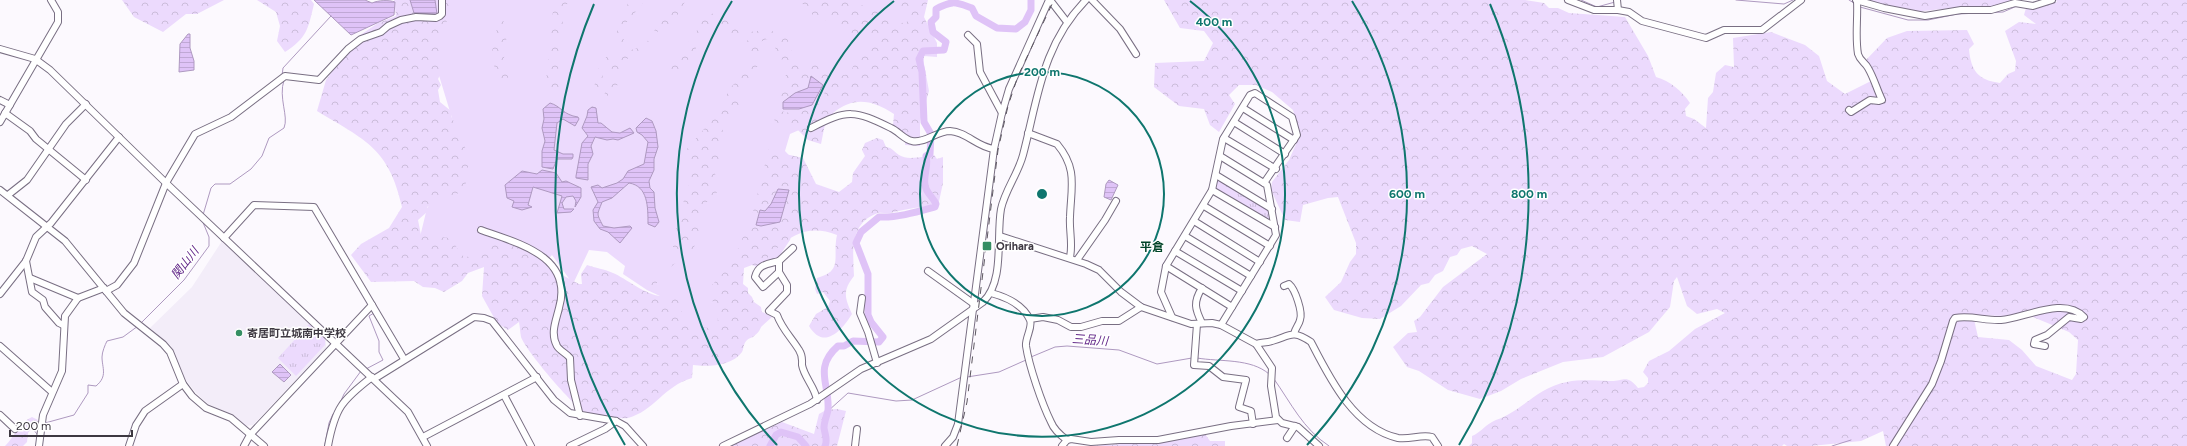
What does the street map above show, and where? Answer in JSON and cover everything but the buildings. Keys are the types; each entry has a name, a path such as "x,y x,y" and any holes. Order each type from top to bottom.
{"street":[{"path":"0,122 59,19 58,12 51,0"},
{"path":"39,446 43,415 62,372 63,325 65,316 78,298 91,291 105,290 117,285 134,263 166,183 196,134 231,117 285,76 319,80 348,49 361,39 381,32 388,26 410,18 436,18 440,16 442,14 442,0"},
{"path":"945,446 953,437 958,424 994,149 1002,113 1021,60 1050,0 1067,22"},
{"path":"723,446 794,413 817,400 853,374 877,362 926,342 983,302 991,293 998,263 1003,203 1023,156 1042,78 1052,50 1067,22 1086,0"},
{"path":"1092,0 1120,29 1136,54"},
{"path":"1568,0 1594,10 1618,10 1629,12 1642,21 1706,38 1724,30 1762,30 1801,0"},
{"path":"1617,0 1618,10"},
{"path":"1850,110 1852,112 1870,100 1882,100 1868,68 1860,60 1858,54 1856,34 1859,15 1856,1 1924,16 1960,10 1991,10 2016,3 2032,6 2052,0"},
{"path":"968,35 977,44 980,72 1002,113"},
{"path":"0,49 35,60 86,104 166,183 408,412 427,446"},
{"path":"1172,317 1161,292 1166,266 1204,206 1212,190 1224,138 1250,95 1255,93 1292,117 1297,135 1276,169 1264,183"},
{"path":"0,100 10,105"},
{"path":"8,195 27,180 73,115 86,104"},
{"path":"1242,108 1294,140"},
{"path":"5,112 30,131 48,149 86,180"},
{"path":"811,128 841,114 850,113 892,128 909,141 914,142 922,140 944,131 960,133 979,145 994,149"},
{"path":"1234,122 1285,154"},
{"path":"1028,134 1057,144 1070,166 1073,178 1070,217 1070,257"},
{"path":"0,294 26,262 36,238 48,227 119,137"},
{"path":"1224,138 1276,169"},
{"path":"1220,156 1267,185 1276,235 1221,325"},
{"path":"1216,175 1272,209"},
{"path":"0,190 48,227 73,249 124,314 142,327 170,352 183,384 201,404 231,418 250,436 264,446"},
{"path":"1212,190 1275,227"},
{"path":"1077,260 1105,220 1116,201"},
{"path":"224,238 254,205 314,207 404,359"},
{"path":"1204,206 1270,246"},
{"path":"1194,221 1260,262"},
{"path":"481,230 538,252 548,261 556,272 559,279 560,306 554,324 554,338 557,347 570,358 571,380 580,416"},
{"path":"1000,236 1070,257 1099,270 1126,297 1141,306 1172,317 1200,323 1221,325 1256,344 1272,368 1271,381 1276,417 1278,420"},
{"path":"1185,236 1251,276"},
{"path":"779,272 763,288 755,277 757,270 761,266 779,261 793,248"},
{"path":"1176,251 1242,291"},
{"path":"779,261 779,272 787,285 787,292 768,310 777,315 782,328 803,358 802,365 814,387 817,400"},
{"path":"26,262 30,278 29,284 32,292 43,300 44,308 58,323 63,325"},
{"path":"1166,266 1232,307"},
{"path":"928,271 974,307"},
{"path":"30,278 78,298"},
{"path":"1284,286 1289,284 1294,288 1300,310 1301,319 1295,329 1294,334"},
{"path":"1202,288 1196,297 1195,302 1200,323 1194,364 1209,366 1223,377 1246,380 1239,407 1251,411 1253,424"},
{"path":"991,293 1010,299 1030,319 1031,323 1026,339 1031,364 1051,422 1057,432 1067,440"},
{"path":"862,298 860,313 877,362"},
{"path":"244,446 250,436 372,305"},
{"path":"1030,319 1043,317 1058,320 1071,327 1081,327 1102,321 1119,320 1141,306"},
{"path":"1893,446 1932,384 1955,318 2002,320 2030,315 2044,309 2053,308 2076,312 2084,317 2081,319 2069,317 2047,335 2035,340 2034,344 2045,346"},
{"path":"328,446 332,423 344,401 373,378 474,318 484,318 492,322 554,400 566,411 580,416 616,421 625,426 642,446"},
{"path":"1256,344 1272,341 1288,334 1294,334 1311,342 1340,395 1370,423 1396,437 1432,437 1438,446"},
{"path":"0,346 52,392"},
{"path":"423,437 537,377"},
{"path":"129,446 136,425 145,411 183,384"},
{"path":"504,395 531,446"},
{"path":"0,415 15,429"},
{"path":"1062,446 1067,440 1076,439 1091,442 1158,440 1278,420 1295,426 1319,446"},
{"path":"570,446 605,429 616,421"},
{"path":"1287,438 1295,426"},
{"path":"856,446 858,429"}],"shaded area":[{"path":"314,0 365,0 372,3 393,1 395,2 394,15 351,35"},
{"path":"410,0 435,0 437,14 414,13"},
{"path":"188,34 190,34 190,48 194,61 194,70 179,72 180,44"},
{"path":"811,76 823,85 812,105 799,109 783,109 783,102 795,93 808,88"},
{"path":"550,103 573,116 578,117 579,119 575,126 563,119 557,123 554,150 563,154 573,154 573,157 572,159 557,159 553,169 542,167 542,151 545,141 542,128 544,119 543,109"},
{"path":"592,107 596,108 598,123 601,123 612,132 620,133 630,128 634,133 618,140 607,140 595,137 591,146 593,154 588,164 588,180 576,178 576,176 582,143 588,136 582,128 588,110"},
{"path":"646,118 652,121 656,131 658,147 654,159 654,170 649,181 650,188 654,192 655,208 659,222 655,227 648,224 646,198 640,188 629,183 612,198 602,202 598,212 598,216 603,226 614,228 630,226 632,228 620,243 608,232 600,229 594,221 593,210 598,202 591,187 598,185 602,188 617,183 623,179 628,171 644,164 648,142 637,132 636,128"},
{"path":"542,170 556,173 562,182 566,181 581,188 581,197 575,207 576,201 573,196 566,197 562,203 564,209 574,209 571,212 557,213 562,196 533,187 528,205 532,207 522,210 512,207 514,201 507,198 505,185 522,171 537,174"},
{"path":"1109,180 1118,185 1111,200 1104,197 1106,184"},
{"path":"778,189 789,190 780,222 761,226 756,225 760,210 765,211 771,204"},
{"name":"寄居町立城南中学校","path":"222,241 326,339 326,348 253,425 246,426 230,414 208,404 196,393 185,379 171,346 150,328 192,287"},
{"path":"280,364 291,375 284,382 272,372"}],"green space":[{"path":"122,0 224,0 197,14 186,14 163,32 134,17"},
{"path":"257,0 311,0 314,4 306,32 298,42 285,52 277,41 280,26 276,12"},
{"path":"394,0 449,0 450,2 445,31 438,44 442,71 438,79 441,85 438,90 440,102 451,111 451,116 469,158 466,183 461,192 427,207 427,212 418,220 421,235 450,238 461,254 465,257 473,255 492,238 541,257 549,268 579,284 582,284 581,274 587,265 619,276 651,294 659,296 672,292 678,293 683,302 681,307 683,317 691,323 706,328 714,325 718,320 709,288 731,265 751,220 769,148 781,153 803,158 816,184 839,192 852,182 853,173 865,156 862,150 865,143 877,138 883,140 886,147 892,149 903,157 911,158 934,155 937,159 943,157 943,183 938,206 878,213 862,224 857,231 855,239 853,257 854,276 846,290 846,299 852,314 843,326 832,335 821,337 809,326 816,314 828,307 830,301 823,292 817,294 815,289 817,278 825,275 834,267 837,235 819,231 804,232 782,244 757,267 752,265 744,268 743,284 748,288 748,293 754,302 761,307 762,319 760,330 753,337 748,339 738,357 726,363 706,366 693,365 692,378 682,382 666,392 637,415 625,418 607,417 586,413 550,378 531,354 521,337 519,322 508,330 497,323 482,296 484,267 468,273 462,281 444,292 435,288 423,287 414,281 371,282 351,255 361,244 389,228 402,207 397,187 382,158 362,139 317,111 326,80 356,38 378,23 396,16"},
{"path":"444,0 919,0 908,41 840,95 822,120 790,134 785,151 801,168 805,186 790,240 778,258 745,265 733,297 772,317 731,354 705,360 675,303 647,290 623,274 625,266 607,252 589,250 573,284 552,255 541,267 471,260 420,237 427,208 465,161 434,59"},
{"path":"554,0 569,0 562,16 564,34 558,48 560,55 558,71 561,88 553,91 548,87 546,81"},
{"path":"629,0 644,0 626,24 624,28 624,42 619,48 617,33 619,23"},
{"path":"674,0 686,0 672,25 667,30 658,31 647,47 627,59 617,86 609,92 606,101 603,100 612,66 616,64 624,52 638,48 647,42"},
{"path":"800,0 850,0 905,24 909,19 889,0 928,0 924,17 937,43 937,57 924,56 929,91 920,121 920,146 905,145 905,140 901,139 897,128 893,125 894,114 871,103 856,102 848,104 833,113 834,116 826,119 821,144 808,140 797,129 779,124 773,119 781,111 797,113 804,111 824,98 825,86 820,79 813,80 801,96 785,102 780,99 777,91 791,66 784,59 777,61 774,37 777,34 787,38 794,58 808,63 819,62 841,76 850,73 858,56 872,47 869,36 848,32 844,27 814,16 806,9"},
{"path":"1164,0 1525,0 1544,3 1549,8 1558,8 1569,13 1625,17 1648,56 1656,77 1671,84 1683,94 1690,103 1685,109 1686,116 1694,119 1706,128 1708,98 1713,92 1716,73 1725,65 1734,67 1733,38 1771,32 1805,45 1819,56 1827,81 1845,94 1875,79 1866,60 1887,38 1907,31 1967,30 1974,44 1969,49 1974,69 1986,80 2000,83 2008,74 2015,71 2016,61 2005,31 2019,22 2036,24 2024,15 2026,8 2057,2 2056,0 2187,0 2187,446 1886,446 1883,431 1861,441 1811,446 1787,446 1784,444 1782,446 1469,446 1472,443 1472,436 1489,424 1507,415 1536,395 1558,384 1589,380 1611,381 1625,379 1631,381 1638,388 1644,387 1648,383 1648,378 1643,372 1649,361 1669,351 1695,329 1725,313 1717,309 1697,314 1687,306 1677,277 1674,281 1670,307 1649,332 1603,357 1563,362 1521,379 1501,391 1480,399 1448,390 1419,371 1407,367 1393,347 1408,333 1417,332 1414,321 1420,317 1443,287 1487,254 1472,246 1461,249 1457,255 1450,257 1443,271 1435,275 1429,283 1421,285 1401,306 1380,319 1362,318 1334,310 1325,297 1341,282 1350,262 1356,254 1356,243 1338,197 1328,198 1303,205 1300,222 1285,220 1271,190 1272,182 1289,160 1300,135 1293,110 1272,92 1256,85 1239,85 1229,95 1235,104 1219,132 1210,125 1204,109 1179,106 1154,87 1155,63 1204,61 1213,43 1204,31 1180,28","holes":["1973,315 2033,317 2069,332 2078,340 2076,374 2072,380 2036,366 2022,350 2009,340 1978,337"]},
{"path":"1863,0 2018,0 2007,9 1963,7 1913,12"},
{"path":"709,13 717,15 739,27 739,38 727,35 719,26 712,24 705,25 701,28 701,36 685,69 669,75 667,69 695,34 705,15"},
{"path":"500,14 504,21 506,36 504,61 509,79 507,89 504,89 498,78 491,56"},
{"path":"766,28 774,32 770,40 767,39 760,42 761,62 750,76 747,87 741,94 740,103 733,115 726,118 720,125 723,131 718,148 721,161 714,172 719,188 715,195 702,206 700,235 693,249 683,252 681,256 686,263 686,266 675,263 657,276 657,286 651,288 648,278 653,270 666,263 673,255 673,242 691,178 692,167 687,149 716,115 730,88 736,82 740,69 752,57 752,52 745,43 749,39 747,36 750,32 764,30"},
{"path":"608,55 612,57 603,69 602,92 592,96 599,66"},
{"path":"1217,179 1269,209 1272,222 1215,189"},
{"path":"309,324 325,339 325,345 296,376 278,358"},
{"path":"837,409 846,411 837,446 730,446 782,422 814,434 819,414 826,410"},
{"path":"32,417 38,420 28,433 27,442 23,446 5,446 24,422"},
{"path":"1205,434 1210,441 1225,441 1225,446 1087,446 1157,442"}],"waterway":[{"path":"825,446 826,440 824,425 828,410 828,401 824,369 830,354 838,346 844,346 853,341 879,342 883,337 871,322 868,315 868,274 856,243 861,232 879,217 893,217 907,214 935,207 936,204 925,185 927,163 926,156 930,154 931,134 924,122 922,72 919,59 923,51 944,50 946,42 933,32 931,22 936,17 936,9 946,4 958,3 972,8 976,16 997,28 1016,29 1025,22 1031,10 1031,0"},
{"path":"1581,0 1597,7 1615,2"},
{"path":"1736,0 1784,4 1793,0"},
{"path":"1849,0 1854,3"},
{"path":"1860,7 1908,20 1928,20 1957,14 2003,12 2017,6"},
{"name":"関山川","path":"282,76 283,68 331,16"},
{"name":"関山川","path":"203,215 211,188 215,184 230,184 251,169 262,156 269,138 284,128 285,118 282,93 284,80"},
{"name":"関山川","path":"141,323 184,280 209,246 209,237 202,220"},
{"path":"366,369 383,360 379,352 379,341 369,316 374,313"},
{"name":"関山川","path":"45,423 74,415 88,393 88,385 96,386 102,379 104,372 102,355 107,341 123,337 138,326"},
{"name":"三品川","path":"1031,357 1055,347 1067,346 1119,350 1157,364 1192,358"},
{"name":"三品川","path":"1197,358 1244,363 1253,365 1269,374"},
{"name":"三品川","path":"967,377 999,372 1026,360"},
{"path":"339,405 344,394 361,371"},
{"name":"三品川","path":"828,411 848,393 896,401 912,400 962,377"},
{"name":"三品川","path":"1274,379 1305,424 1329,446"},
{"path":"325,444 329,423 333,414"},
{"name":"関山川","path":"37,434 32,428 34,421 39,422"},
{"path":"770,446 776,435 781,432 798,437 806,446"},
{"path":"1832,446 1851,440"}],"railway":[{"path":"957,446 967,402 998,150 1008,106 1018,76 1054,0"}],"place":[{"name":"Orihara","path":"987,246"},
{"name":"寄居町立城南中学校","path":"239,333"}],"district":[{"name":"平倉","path":"1152,247"}]}
